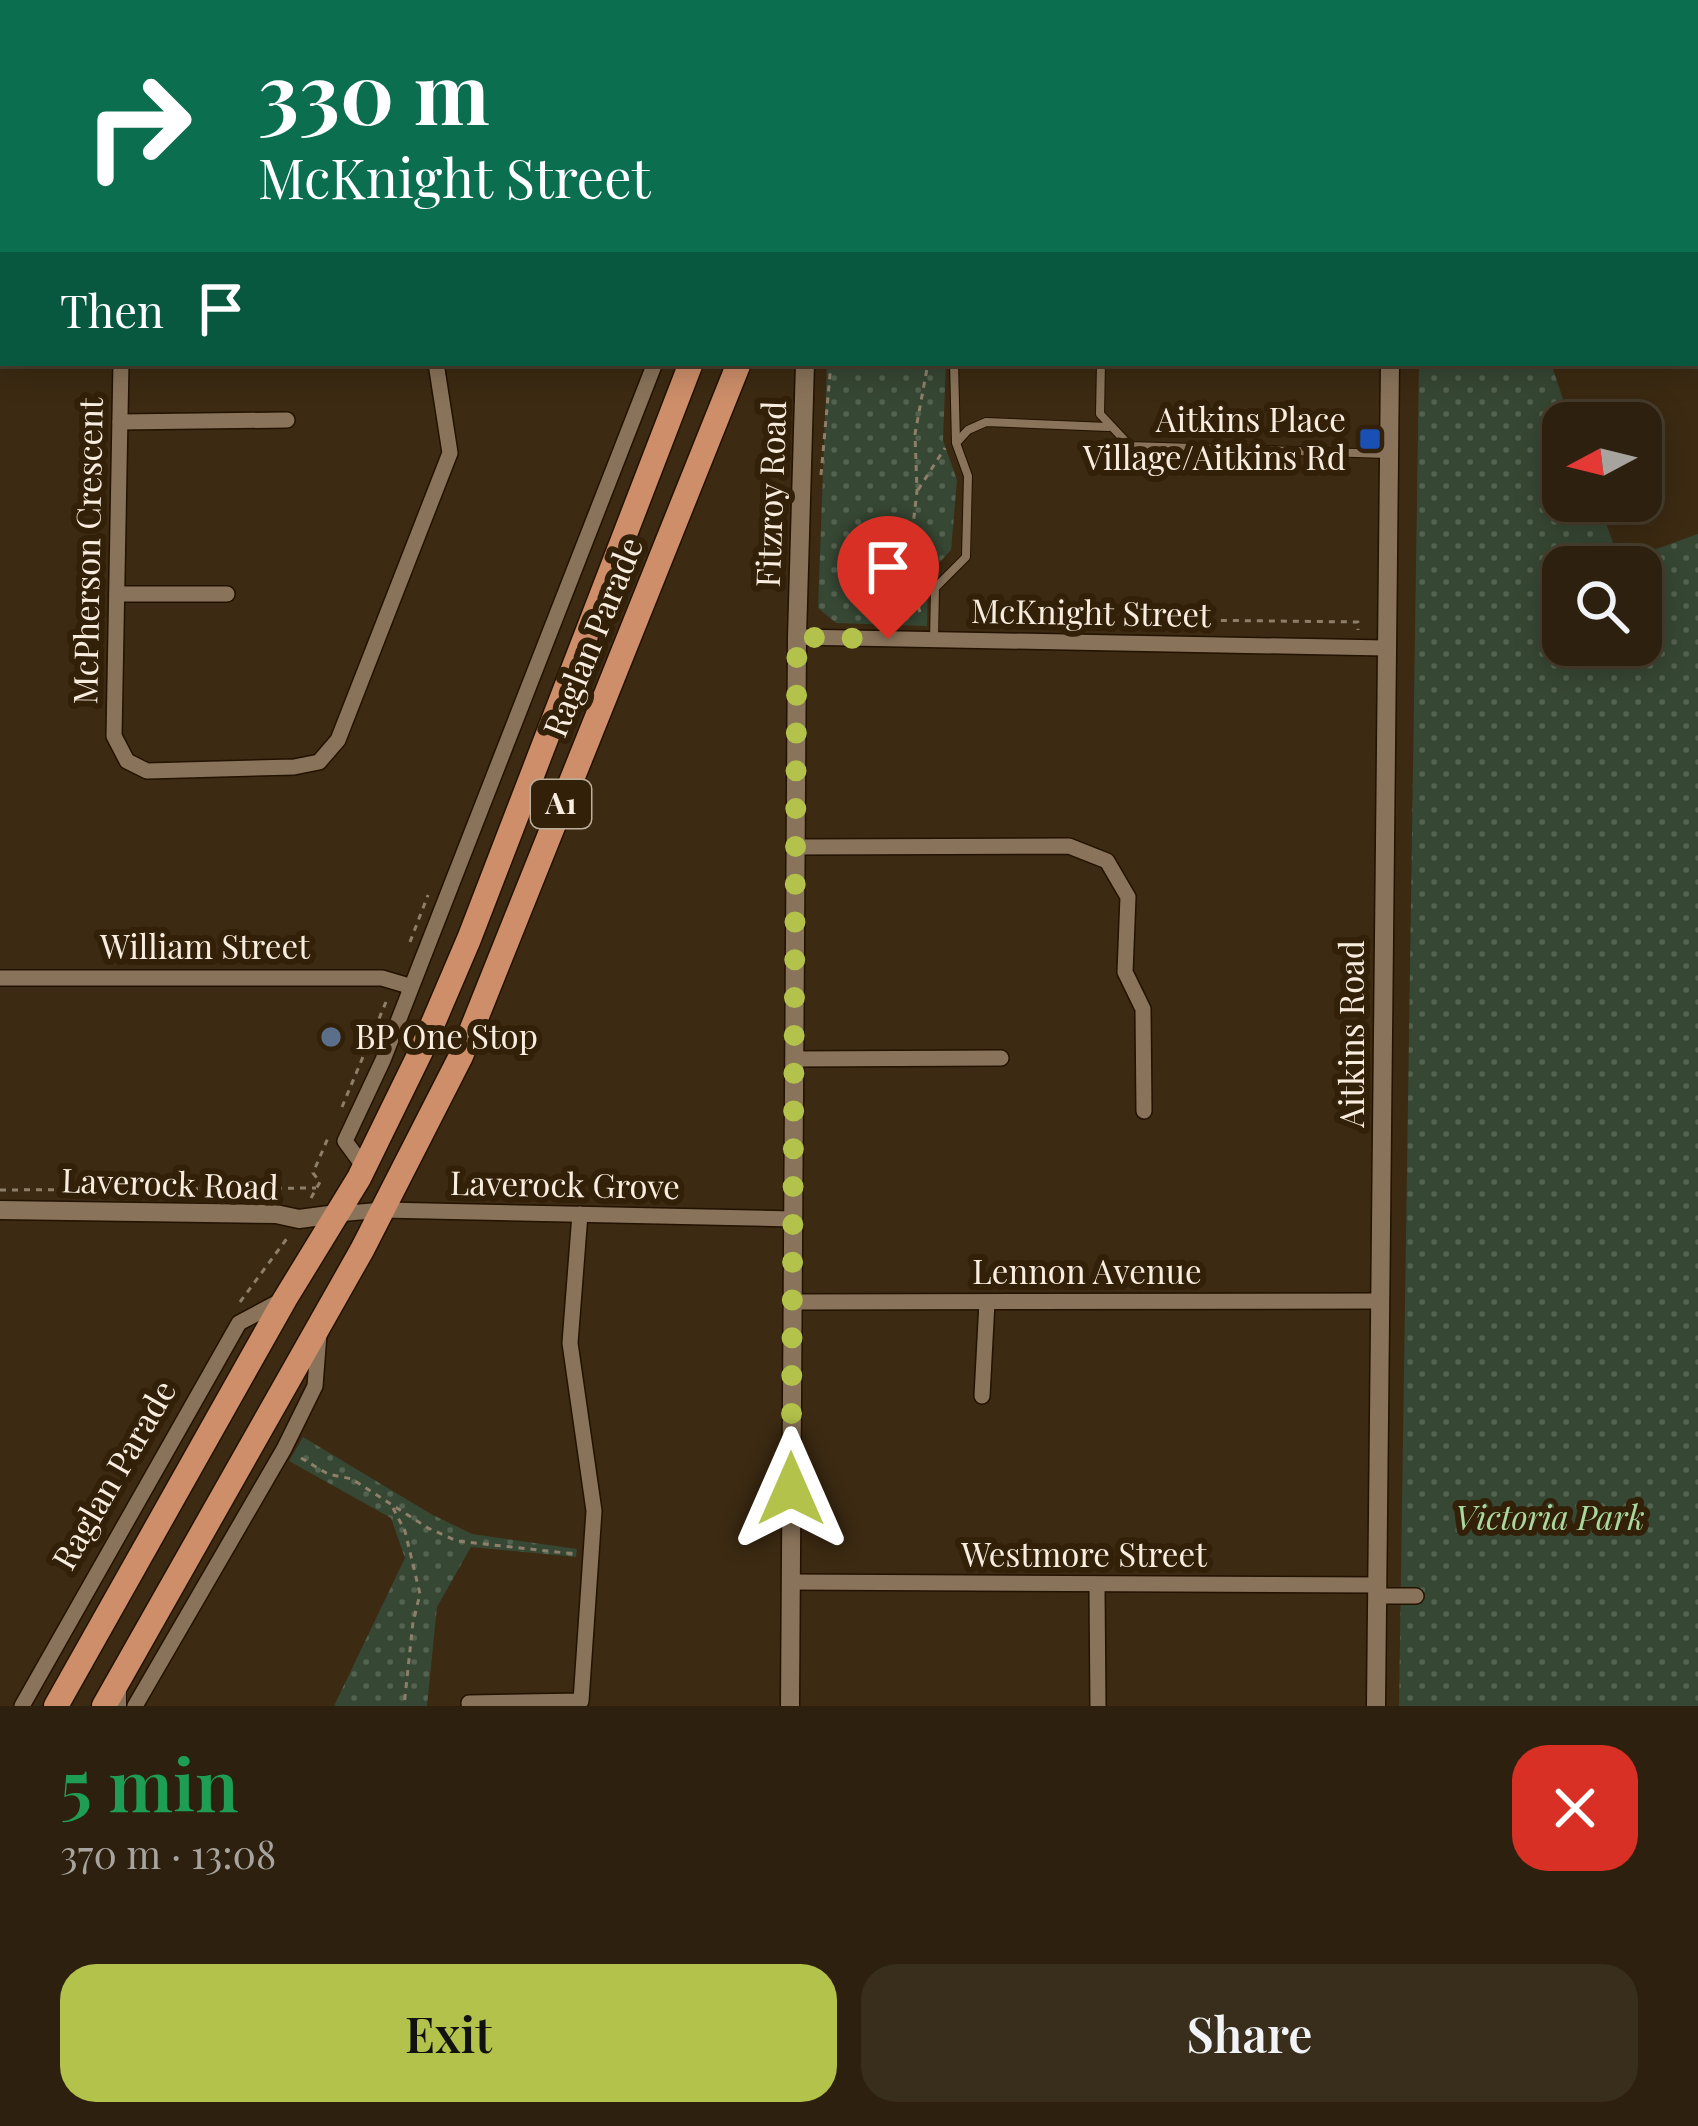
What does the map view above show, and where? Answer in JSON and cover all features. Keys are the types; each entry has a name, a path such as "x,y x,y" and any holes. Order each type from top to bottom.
{"highway":[{"name":"Raglan Parade","path":"56,1706 364,1167 422,1049 470,940 691,366"},
{"name":"Raglan Parade","path":"104,1706 382,1210 461,1056 738,366"}],"street":[{"name":"McPherson Crescent","path":"121,366 114,736 127,761 147,771 293,767 320,762 338,740 450,453 436,366"},
{"name":"Raglan Parade","path":"364,1167 345,1141 383,1060 654,366"},
{"name":"Fitzroy Road","path":"790,1706 797,637 805,366"},
{"name":"Aitkins Road","path":"1376,1706 1390,366"},
{"path":"120,422 287,420"},
{"path":"117,594 227,594"},
{"name":"McKnight Street","path":"797,637 934,633 1384,649"},
{"path":"796,848 1069,846 1107,861 1128,897 1124,960 1126,979 1143,1010 1144,1111"},
{"name":"William Street","path":"0,978 382,978 409,986"},
{"path":"794,1059 1001,1058"},
{"name":"Laverock Road","path":"0,1210 276,1214 299,1219 337,1214"},
{"name":"Laverock Grove","path":"337,1214 382,1210 794,1219"},
{"path":"469,1703 581,1701 594,1511 570,1343 580,1214"},
{"name":"Raglan Parade","path":"22,1706 239,1323 285,1299"},
{"name":"Lennon Avenue","path":"793,1302 1381,1301"},
{"path":"982,1396 987,1302"},
{"name":"Raglan Parade","path":"135,1706 315,1386 319,1324"},
{"name":"Westmore Street","path":"791,1582 1377,1591 1416,1596"},
{"path":"1097,1587 1098,1706"}],"lane":[{"path":"934,633 935,588 966,557 968,476 956,443 954,366"},
{"path":"1101,366 1100,414 1130,446 1389,454"},
{"path":"956,443 968,430 986,422 1109,427"},
{"name":"Raglan Parade","path":"122,1675 122,1706"}],"path":[{"path":"820,488 831,366"},
{"path":"927,366 915,434 917,491 907,585 934,633"},
{"path":"917,491 941,449 956,443"},
{"path":"1168,632 1189,620 1358,622 1357,648"},
{"path":"0,1190 317,1188"},
{"path":"284,1448 328,1474 352,1479 457,1541 591,1556"},
{"path":"393,1507 405,1531 420,1594 404,1706"}],"green space":[{"path":"827,366 946,366 943,440 957,480 951,550 928,575 927,626 836,623 818,608"},
{"name":"Victoria Park","path":"1419,366 1552,366 1564,402 1542,402 1542,522 1606,522 1614,546 1542,546 1542,666 1662,666 1662,547 1698,534 1698,1706 1399,1706"},
{"path":"303,1437 472,1534 577,1549 576,1557 471,1547 437,1607 427,1706 334,1706 405,1558 391,1518 289,1461"}],"place":[{"name":"Aitkins Place Village/Aitkins Rd","path":"1370,439"},
{"name":"BP One Stop","path":"331,1037"}],"route":[{"path":"791,1489 797,637 888,639"}]}
